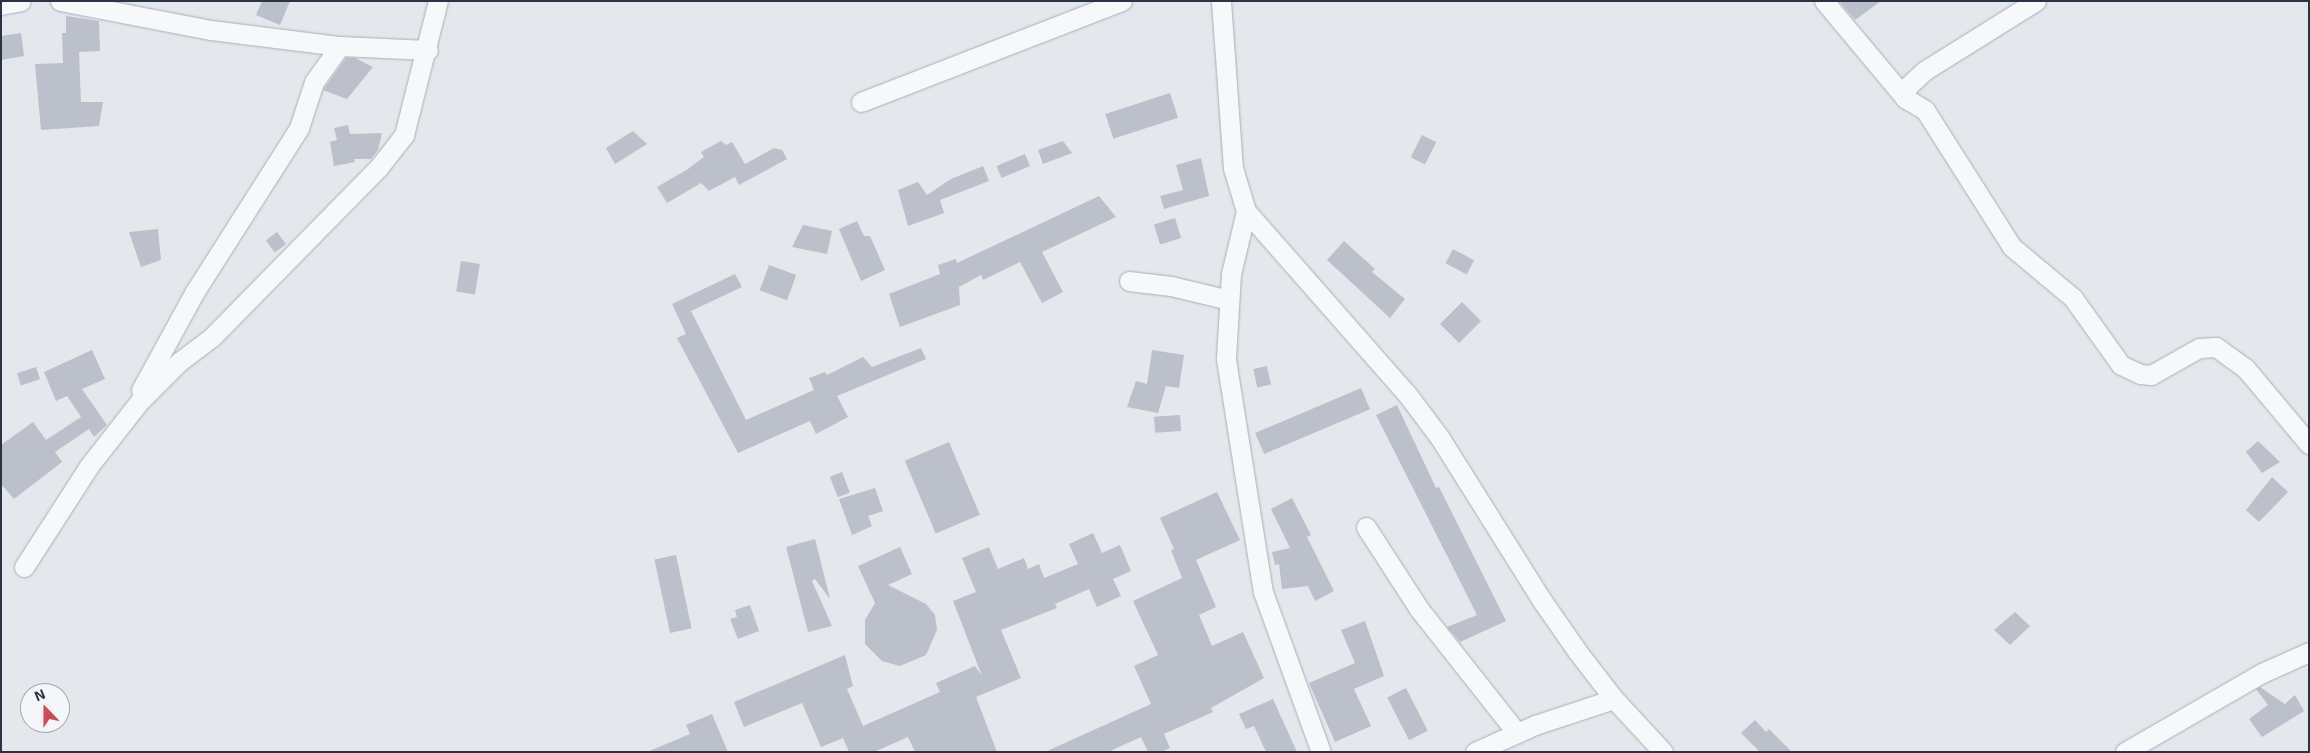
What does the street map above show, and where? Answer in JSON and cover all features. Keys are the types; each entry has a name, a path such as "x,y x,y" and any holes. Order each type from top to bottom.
{"street":[{"path":"1,5 21,1"},
{"path":"60,1 211,30 340,46 428,50"},
{"path":"24,567 89,466 153,388 179,362 212,337 380,167 404,135 428,50 438,1"},
{"path":"861,102 1122,1"},
{"path":"1221,1 1233,168 1246,211 1412,401 1440,438 1543,602 1614,699 1663,752"},
{"path":"1824,1 1905,98 1925,110 1940,131 2006,240 2073,298 2121,365 2140,374 2151,375 2199,348 2216,347 2246,369 2309,444"},
{"path":"1905,98 1907,87 1924,71 2036,1"},
{"path":"120,426 194,293 298,128 314,82 340,46"},
{"path":"1246,211 1231,274 1226,359 1263,592 1321,752"},
{"path":"1129,281 1171,286 1229,300"},
{"path":"1366,527 1419,609 1517,733"},
{"path":"2125,752 2262,673 2309,652"},
{"path":"1475,752 1517,733 1614,699"}],"building":[{"path":"262,1 290,1 280,25 256,15"},
{"path":"1839,1 1881,1 1855,20"},
{"path":"66,16 99,21 100,51 79,52 81,102 103,102 99,126 41,130 35,64 63,63 62,33 66,33"},
{"path":"21,33 24,56 1,60 1,36"},
{"path":"346,58 355,58 373,67 347,99 323,90"},
{"path":"1170,93 1178,118 1113,139 1105,114"},
{"path":"348,125 350,134 382,133 378,150 371,159 354,159 355,162 334,166 330,142 337,140 334,128"},
{"path":"633,131 647,144 615,164 606,148"},
{"path":"1422,135 1436,142 1425,165 1411,157"},
{"path":"721,141 726,145 732,142 745,164 774,148 782,150 787,159 739,185 735,177 709,191 701,183 667,203 657,187 688,169 704,157 701,152"},
{"path":"1063,141 1072,153 1043,164 1038,150"},
{"path":"1025,154 1030,166 1002,178 996,166"},
{"path":"1201,158 1209,196 1164,209 1160,196 1183,190 1176,165"},
{"path":"983,166 989,181 940,200 944,213 908,226 898,190 918,182 927,195 951,179"},
{"path":"1099,196 1116,217 1042,252 1063,292 1042,303 1020,262 983,280 981,275 959,287 960,305 900,327 889,294 940,274 938,265 956,259 957,263"},
{"path":"1175,218 1181,238 1160,245 1154,224"},
{"path":"857,221 864,236 870,236 885,270 861,281 839,229"},
{"path":"803,225 832,231 827,254 792,247"},
{"path":"158,229 161,260 141,267 129,232"},
{"path":"277,232 286,244 275,252 266,240"},
{"path":"1344,241 1375,269 1372,272 1405,299 1390,318 1327,260"},
{"path":"1453,249 1474,260 1467,274 1445,263"},
{"path":"461,261 480,264 475,295 456,292"},
{"path":"769,265 796,275 787,300 760,290"},
{"path":"735,274 742,287 691,311 746,420 814,390 809,378 825,372 827,375 863,357 872,367 921,348 926,359 837,396 848,417 816,434 810,421 738,453 677,338 686,334 672,304"},
{"path":"1462,302 1481,321 1459,343 1440,324"},
{"path":"92,350 105,379 82,389 107,425 94,437 89,429 55,452 62,462 14,499 1,484 1,445 33,422 46,440 81,417 67,396 56,401 44,372"},
{"path":"1152,350 1184,355 1179,388 1166,386 1158,413 1127,407 1136,381 1147,384"},
{"path":"1267,366 1271,385 1257,387 1253,369"},
{"path":"36,367 40,379 21,386 17,373"},
{"path":"1361,388 1370,409 1264,454 1255,433"},
{"path":"1397,405 1436,488 1439,487 1506,621 1460,642 1447,627 1477,615 1376,415"},
{"path":"1180,415 1181,431 1155,433 1154,417"},
{"path":"2258,441 2280,462 2262,473 2246,452"},
{"path":"949,442 980,515 936,533 905,461"},
{"path":"842,472 850,493 838,497 830,477"},
{"path":"2272,477 2288,492 2259,522 2246,510"},
{"path":"875,488 883,511 868,516 872,526 852,535 839,499"},
{"path":"1217,492 1240,540 1196,560 1216,607 1199,615 1212,646 1243,632 1264,678 1211,708 1213,712 1164,734 1170,748 1161,752 1148,752 1141,737 1108,752 1045,752 1151,704 1134,666 1158,655 1133,601 1182,578 1171,550 1174,549 1160,518"},
{"path":"1292,498 1311,535 1307,537 1334,591 1315,601 1308,586 1282,589 1279,564 1275,565 1272,552 1290,548 1271,509"},
{"path":"1093,533 1102,553 1120,545 1131,571 1113,579 1121,596 1097,607 1089,589 1055,604 1057,608 1001,630 1021,678 976,697 997,752 915,752 908,737 874,752 849,752 843,738 821,747 802,703 744,727 734,702 845,655 853,686 847,689 863,726 940,692 936,683 975,666 982,676 953,601 976,592 962,558 989,547 998,569 1024,558 1028,569 1039,564 1044,578 1078,564 1069,544"},
{"path":"815,539 830,599 815,579 812,581 832,626 808,632 786,547"},
{"path":"900,547 912,574 888,585 926,604 935,615 937,630 926,655 900,666 882,661 865,644 865,620 875,603 858,566"},
{"path":"676,555 692,628 670,633 654,560"},
{"path":"750,605 759,631 738,639 730,619 737,617 735,610"},
{"path":"2015,612 2030,626 2010,645 1994,630"},
{"path":"1365,621 1384,676 1354,689 1371,726 1335,742 1309,683 1355,663 1341,630"},
{"path":"2260,687 2285,704 2295,695 2304,711 2262,737 2249,719 2268,705 2256,689"},
{"path":"1406,688 1428,731 1409,740 1387,698"},
{"path":"1273,699 1297,752 1266,752 1254,726 1246,729 1239,714"},
{"path":"712,714 728,752 647,752 690,734 686,725"},
{"path":"1755,720 1766,732 1769,729 1792,752 1760,752 1741,733"}]}
